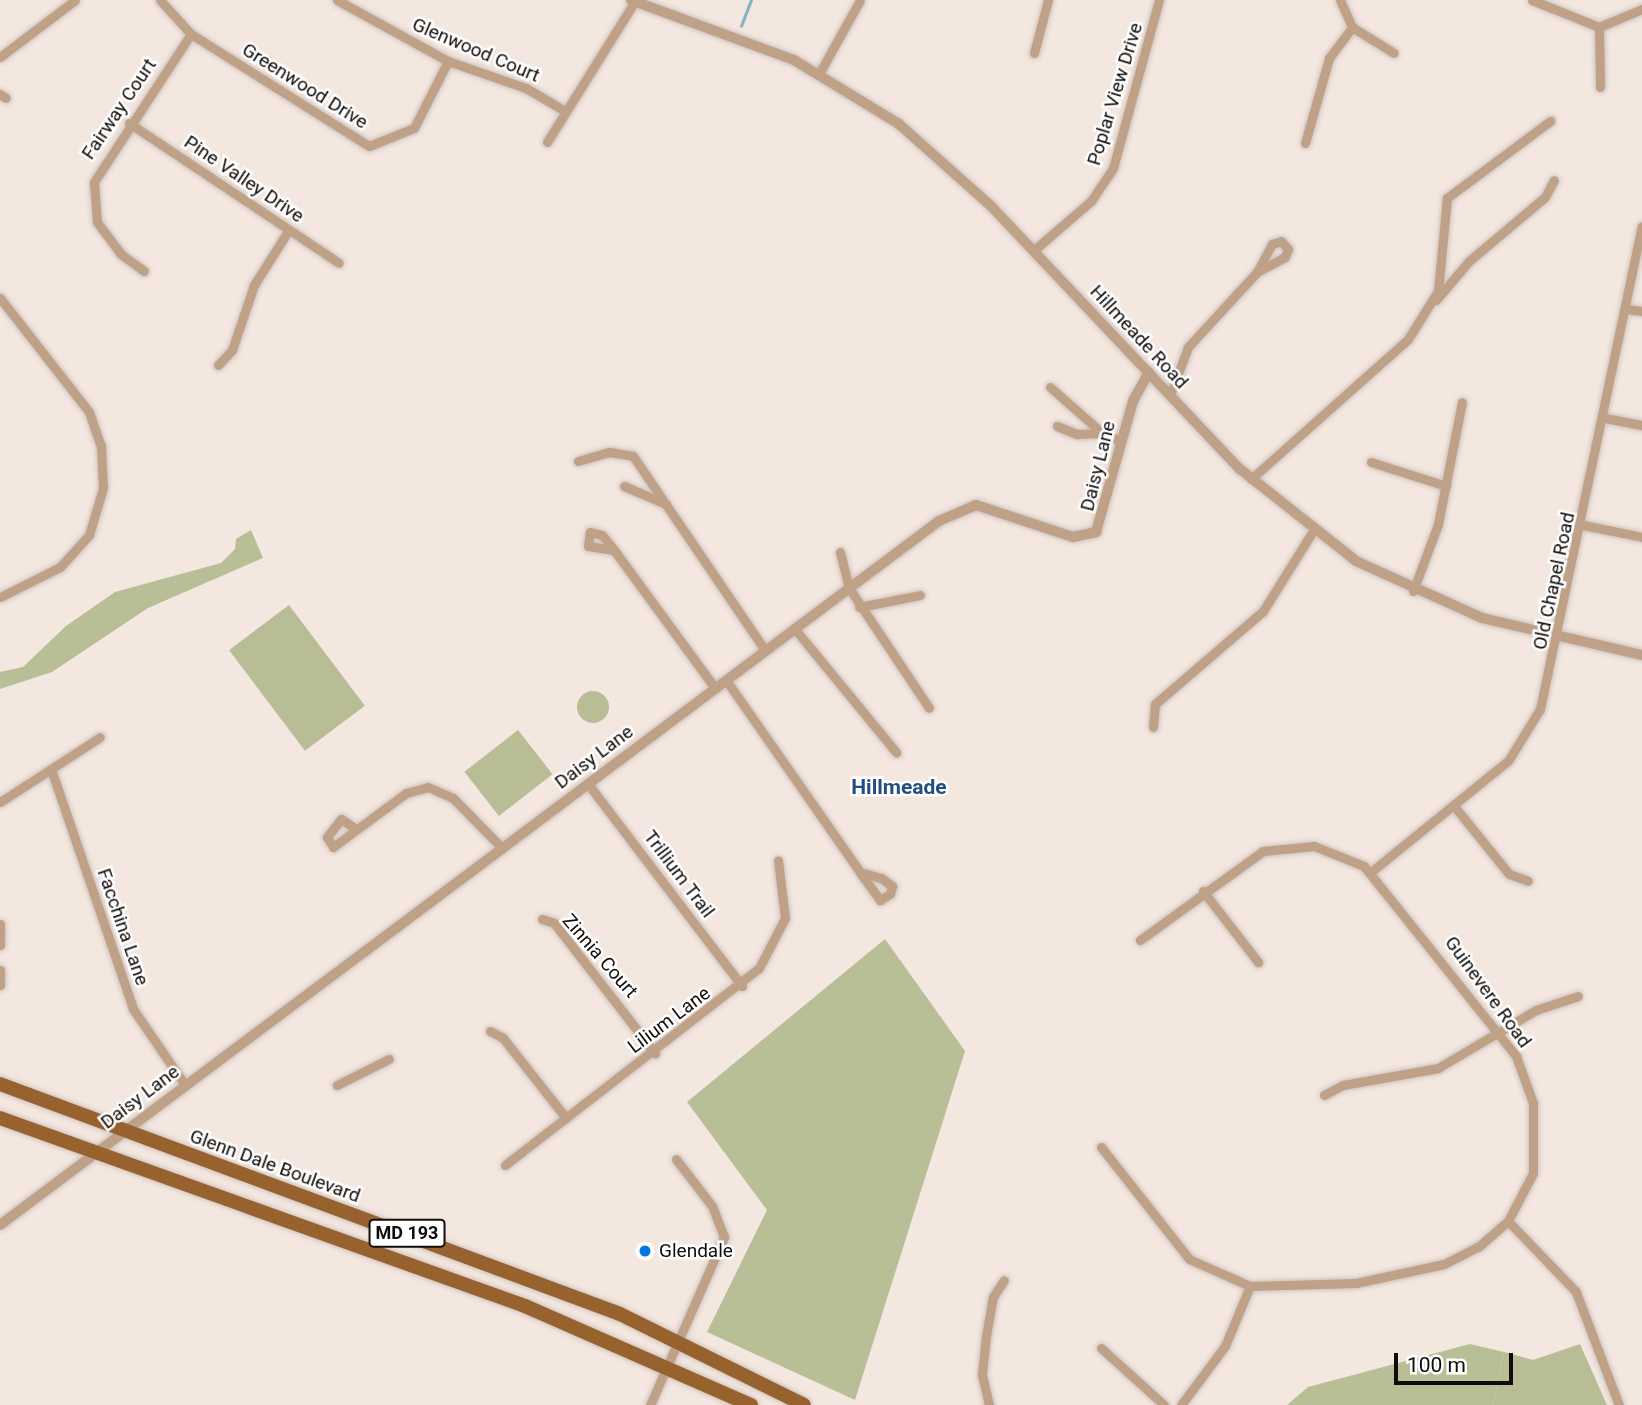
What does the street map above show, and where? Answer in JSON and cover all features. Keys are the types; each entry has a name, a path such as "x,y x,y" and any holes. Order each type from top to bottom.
{"main road":[{"name":"Glenn Dale Boulevard","path":"0,1084 122,1131 484,1261 677,1340 804,1405"},
{"name":"MD 193","path":"0,1118 99,1151 669,1365 751,1405"}],"street":[{"path":"0,57 75,0"},
{"name":"Greenwood Drive","path":"160,0 191,34 369,146 414,128 448,61"},
{"name":"Glenwood Court","path":"337,0 448,61 526,88 565,111"},
{"path":"820,72 860,0"},
{"path":"1034,53 1048,0"},
{"name":"Poplar View Drive","path":"1033,251 1091,201 1113,168 1159,0"},
{"path":"1340,0 1352,27 1394,53"},
{"path":"1532,0 1599,27 1642,9"},
{"path":"547,142 633,1"},
{"name":"Hillmeade Road","path":"633,1 730,32 820,72 920,141 1033,251 1251,479 1313,531 1413,591 1560,638 1642,655"},
{"path":"1305,143 1329,58 1352,27"},
{"path":"1599,27 1600,87"},
{"name":"Fairway Court","path":"144,271 107,237 92,202 98,170 191,34"},
{"path":"1434,300 1447,198 1550,121"},
{"name":"Pine Valley Drive","path":"130,123 339,263"},
{"path":"1251,479 1399,348 1434,300 1545,197 1554,180"},
{"name":"Old Chapel Road","path":"1373,871 1454,806 1523,740 1545,696 1560,638 1642,227"},
{"path":"218,365 232,350 254,285 288,231"},
{"path":"1170,395 1188,347 1257,272"},
{"path":"0,298 89,412 101,446 103,488 89,535 60,567 0,597"},
{"path":"1626,309 1642,311"},
{"name":"Daisy Lane","path":"0,1225 794,628 968,505 1073,537 1090,536 1104,519 1121,441 1149,372"},
{"path":"1050,387 1102,433 1121,441"},
{"path":"1413,591 1446,486 1462,401"},
{"path":"1605,418 1642,425"},
{"path":"1057,426 1077,434 1102,433"},
{"path":"578,461 620,451 632,456 765,650"},
{"path":"1371,462 1446,486"},
{"path":"641,498 639,488 650,483"},
{"path":"624,486 641,498 666,504"},
{"path":"1583,525 1642,537"},
{"path":"1153,727 1155,704 1263,611 1313,531"},
{"path":"614,550 715,688"},
{"path":"840,552 849,588 859,607 929,708"},
{"path":"859,607 892,606 920,595"},
{"path":"794,628 896,752"},
{"path":"726,680 860,872"},
{"path":"0,802 100,737"},
{"name":"Facchina Lane","path":"51,768 133,1009 184,1085"},
{"name":"Trillium Trail","path":"588,784 742,986"},
{"path":"356,829 406,793 428,787 453,798 502,848"},
{"path":"1454,806 1504,869 1528,881"},
{"name":"Guinevere Road","path":"1101,1147 1189,1259 1250,1286 1339,1285 1406,1275 1470,1252 1508,1221 1533,1173 1536,1133 1528,1083 1500,1033 1373,871 1329,849 1286,846 1252,855 1140,940"},
{"name":"Lilium Lane","path":"505,1165 742,986 774,946 785,918 778,860"},
{"path":"1203,891 1258,962"},
{"name":"Zinnia Court","path":"542,919 554,923 655,1053"},
{"path":"0,924 0,945"},
{"path":"0,970 0,985"},
{"path":"1324,1095 1343,1085 1438,1068 1544,1006 1578,996"},
{"path":"490,1031 503,1038 566,1118"},
{"path":"337,1085 389,1059"},
{"path":"650,1405 724,1237 712,1206 676,1159"},
{"path":"1508,1221 1576,1292 1619,1405"},
{"path":"989,1405 984,1356 992,1302 1004,1280"},
{"path":"1181,1405 1221,1353 1250,1286"},
{"path":"1101,1348 1164,1405"}],"green space":[{"path":"251,530 263,558 148,608 52,672 0,689 0,672 23,667 66,626 115,592 221,563 235,549 236,539"},
{"path":"289,605 365,706 305,751 229,650"},
{"path":"593,691 604,696 609,707 604,718 593,723 582,718 577,707 582,696"},
{"path":"518,730 552,774 499,816 464,772"},
{"path":"885,939 965,1051 855,1400 707,1332 767,1210 687,1102"},
{"path":"1470,1344 1504,1352 1493,1405 1287,1405 1308,1387"},
{"path":"1580,1344 1607,1405 1493,1405 1504,1352 1533,1360"}],"waterway":[{"path":"741,26 751,0"}],"place":[{"name":"Glendale","path":"645,1251"}],"district":[{"name":"Hillmeade","path":"899,787"}]}
